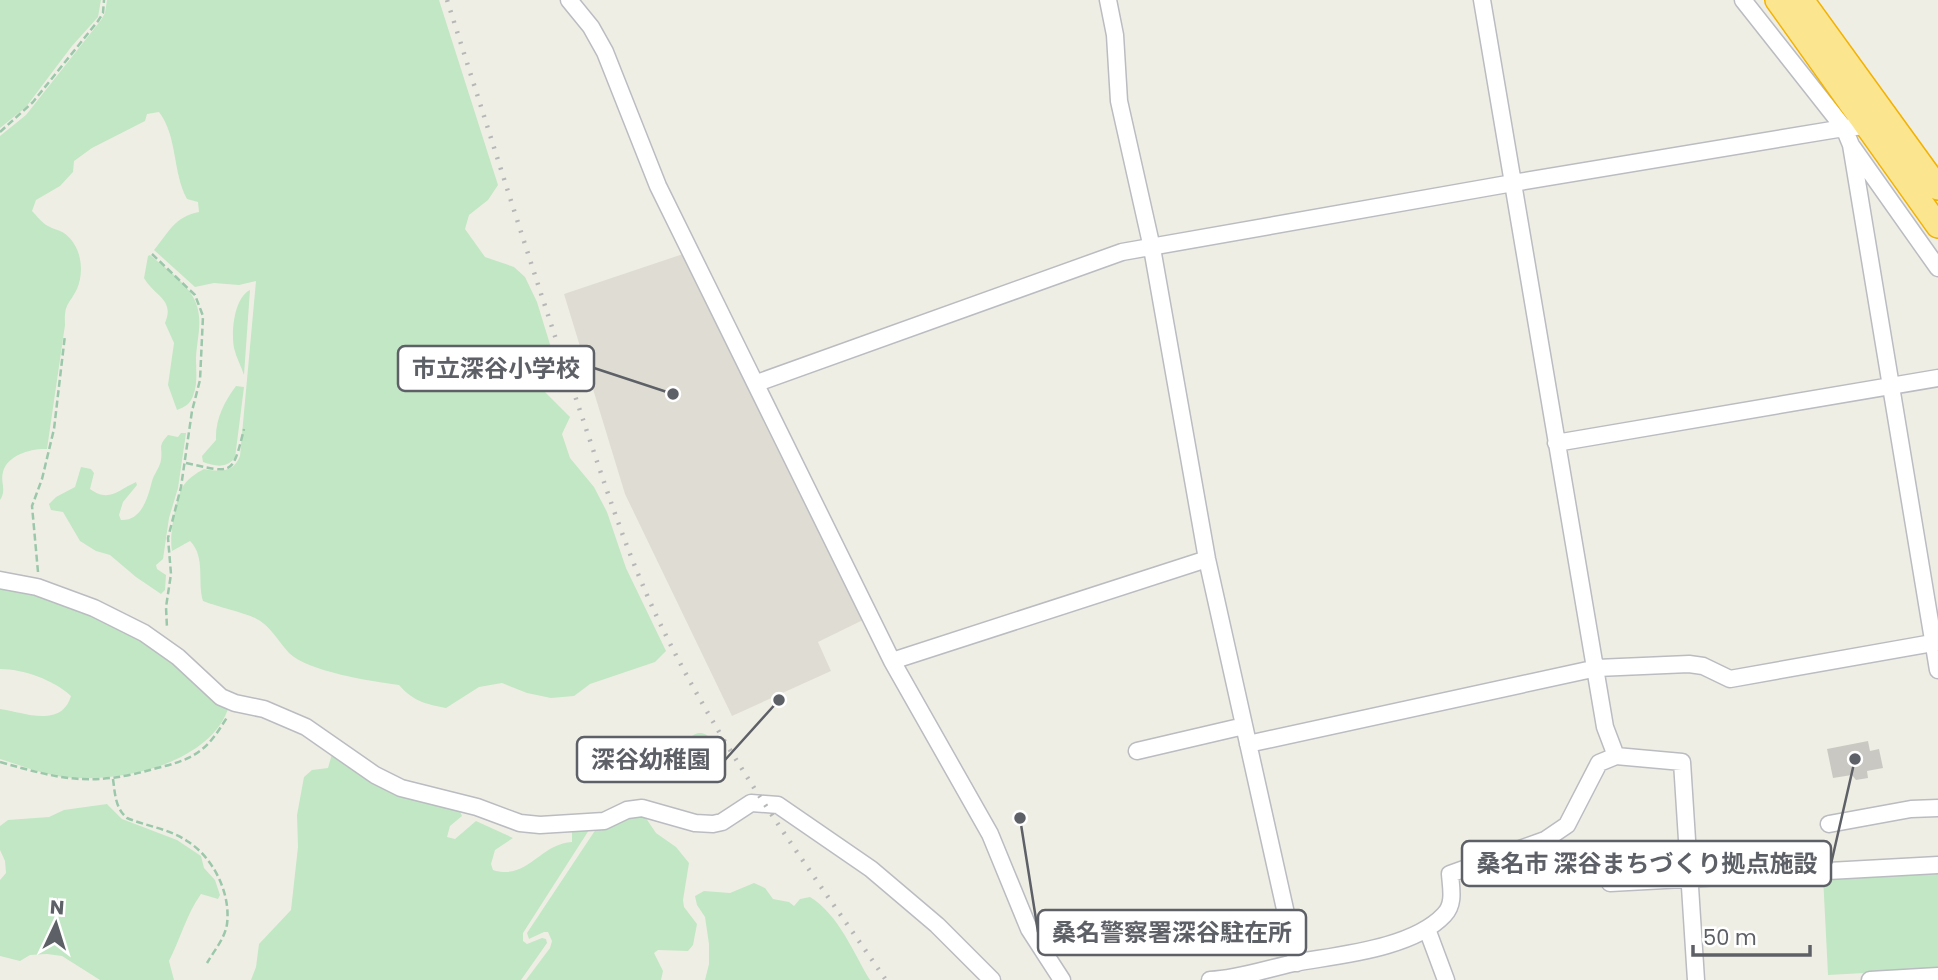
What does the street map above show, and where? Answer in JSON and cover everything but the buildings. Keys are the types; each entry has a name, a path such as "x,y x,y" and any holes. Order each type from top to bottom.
{"highway":[{"path":"1777,0 1855,127 1938,226"},
{"path":"1802,0 1938,188"}],"street":[{"path":"569,0 591,27 605,52 658,186 892,661 990,834 1029,929 1062,980"},
{"path":"1108,0 1115,34 1119,101 1152,248 1207,559 1297,963"},
{"path":"1482,0 1605,727 1616,756"},
{"path":"1743,0 1855,127"},
{"path":"757,383 1122,252 1513,183 1855,127"},
{"path":"1855,127 1851,145 1936,642 1938,670"},
{"path":"1851,145 1938,268"},
{"path":"1556,443 1938,378"},
{"path":"892,661 1207,559"},
{"path":"0,580 37,587 94,608 144,633 178,657 221,697 264,709 306,727 375,775 401,788 477,807 504,818 528,824 604,821 627,810 642,808 695,823 713,824 722,822 751,803 778,805 871,869 937,925 992,980"},
{"path":"1248,744 1597,668 1689,664 1703,666 1730,679 1936,642"},
{"path":"1137,751 1244,726"},
{"path":"1210,980 1340,956 1389,944 1427,929 1446,914 1452,900 1451,874 1545,840 1566,825 1599,762 1616,756 1682,762 1696,980"},
{"path":"1829,824 1911,809 1938,808"},
{"path":"1610,883 1938,865"},
{"path":"1427,929 1446,980"},
{"path":"1870,980 1938,976"}],"path":[{"path":"0,132 33,102 103,13 104,0"},
{"path":"152,254 195,295 203,316 200,380 192,411 186,463 168,538 171,574 166,625 178,657"},
{"path":"41,590 32,506 49,451 65,335"},
{"path":"186,463 219,470 228,468 239,454 244,429"},
{"path":"0,762 50,777 67,779 91,781 130,776 191,757 204,748 235,703"},
{"path":"113,778 121,814 188,841 213,864 226,904 226,925 223,936 207,963"}],"shaded area":[{"path":"683,254 865,619 818,642 831,671 732,716 625,494 564,294"}],"green space":[{"path":"0,0 101,0 98,17 72,46 26,107 0,128"},
{"path":"107,0 439,0 498,185 488,200 469,215 465,229 485,257 514,267 525,277 537,302 560,377 546,378 543,390 570,417 562,434 570,458 594,487 607,512 626,568 666,651 655,662 590,684 574,696 551,698 527,693 502,683 479,687 446,708 420,701 399,685 341,675 298,660 260,621 203,601 200,562 195,547 190,541 172,551 173,520 179,494 189,480 204,469 221,471 230,468 240,456 256,281 239,285 214,283 195,287 154,250 178,221 199,212 198,202 187,199 182,188 169,132 159,112 147,114 145,121 92,148 74,161 73,172 60,186 36,200 32,211 46,225 64,233 74,244 80,258 81,274 77,289 65,312 47,449 28,451 9,461 3,472 3,493 0,500 0,136 26,115 101,20"},
{"path":"150,255 188,289 198,310 196,386 190,401 177,410 168,385 174,343 165,323 166,303 144,278"},
{"path":"250,290 244,375 234,348 233,333 240,300"},
{"path":"236,386 244,387 235,458 224,465 203,462 202,456 216,440 221,412"},
{"path":"181,433 186,433 178,488 169,518 163,559 156,565 157,569 166,575 165,590 161,594 110,555 96,551 80,541 63,512 51,510 49,504 75,487 81,467 91,469 94,473 90,489 103,495 113,494 136,482 137,485 123,502 119,515 121,520 134,517 146,501 160,463 163,442 168,435 178,437"},
{"path":"0,583 48,596 142,635 229,706 218,727 201,744 179,758 127,775 74,778 52,775 0,759 0,709 30,715 50,715 66,706 71,696 38,677 0,669"},
{"path":"700,733 709,736 712,745 709,754 700,757 691,754 688,745 691,736"},
{"path":"332,754 458,807 462,816 450,826 447,837 455,839 476,821 513,838 495,850 491,864 493,870 515,870 551,848 572,842 572,826 589,830 523,933 523,941 527,944 542,938 546,939 547,943 521,980 251,980 259,944 291,910 298,847 297,815 304,777 312,770 328,768"},
{"path":"107,804 122,819 177,840 201,856 204,868 215,880 220,895 218,899 201,894 169,961 174,980 100,980 62,956 30,955 20,961 0,956 0,880 6,873 0,850 0,826 8,820 49,817 64,810"},
{"path":"641,811 656,833 676,847 689,863 683,900 684,907 697,924 693,945 688,951 658,950 654,953 663,971 661,980 526,980 550,948 552,941 548,932 529,939 527,933 594,832"},
{"path":"1938,873 1938,969 1828,975 1823,876"},
{"path":"754,883 765,888 773,899 789,902 794,906 800,899 810,897 820,905 845,935 870,980 705,980 709,964 709,944 705,917 695,896 704,891 730,893"}],"railway":[{"path":"447,0 612,506 657,617 681,665 735,758 886,980"}],"place":[{"name":"市立深谷小学校","path":"673,394"},
{"name":"深谷幼稚園","path":"779,700"},
{"name":"桑名市 深谷まちづくり拠点施設","path":"1855,759"},
{"name":"桑名警察署深谷駐在所","path":"1020,818"}]}
